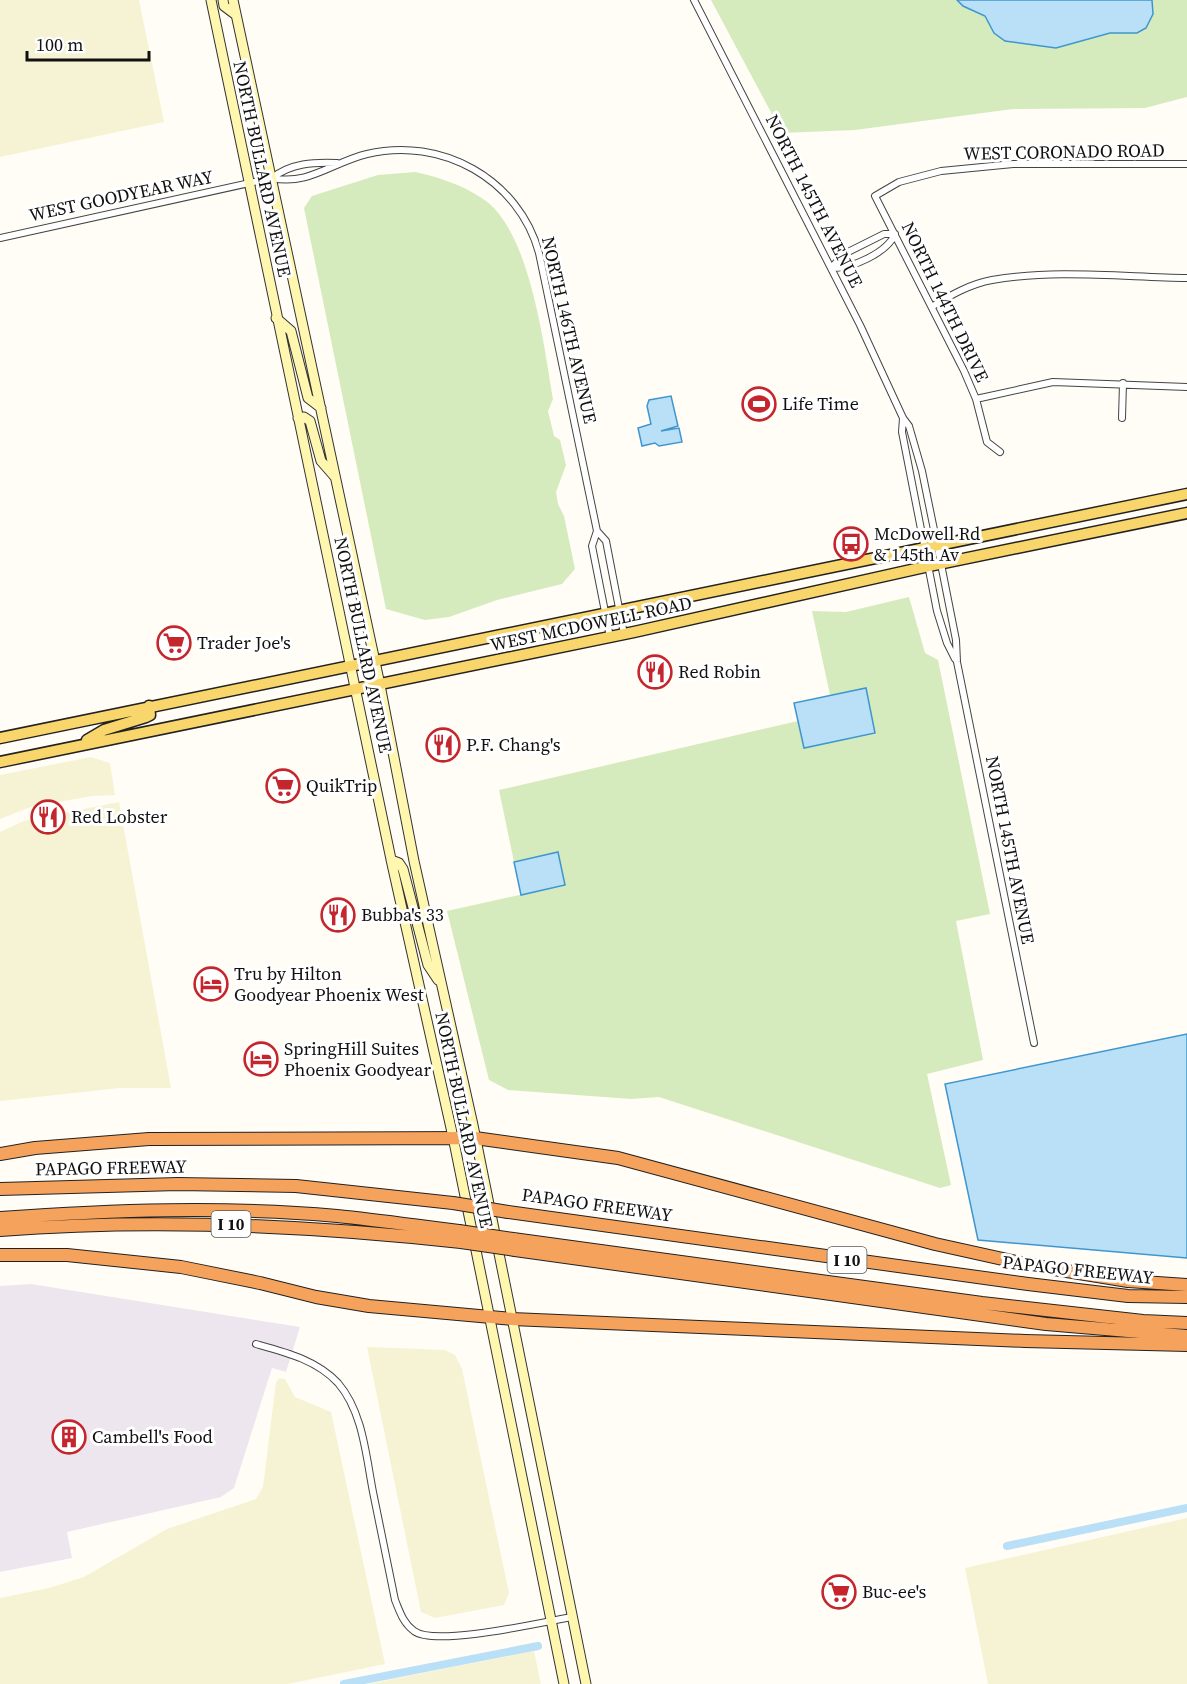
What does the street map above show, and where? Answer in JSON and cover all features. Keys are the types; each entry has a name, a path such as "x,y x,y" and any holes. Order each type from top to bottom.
{"highway":[{"path":"0,1154 35,1148 149,1139 475,1138 618,1158 935,1244 1030,1265 1128,1281 1187,1284"},
{"name":"PAPAGO FREEWAY","path":"0,1189 178,1184 296,1186 453,1203 1028,1284 1128,1296 1187,1297"},
{"path":"0,1218 145,1211 262,1213 335,1216 460,1236"},
{"name":"I 10","path":"0,1230 134,1223 234,1224 460,1236 1046,1324 1187,1336"},
{"path":"514,1245 982,1304 1143,1321 1187,1323"},
{"path":"0,1255 99,1257 181,1266 348,1303 512,1320 1025,1341 1187,1345"}],"main road":[{"name":"NORTH BULLARD AVENUE","path":"210,0 391,860 453,1137 564,1684"},
{"path":"223,0 224,6 236,15"},
{"name":"NORTH BULLARD AVENUE","path":"233,0 475,1138 586,1684"},
{"path":"276,318 291,331 308,398 321,408"},
{"path":"298,418 304,417 310,422 321,461 336,478"},
{"name":"WEST MCDOWELL ROAD","path":"0,738 150,705 375,662 1187,494"},
{"name":"WEST MCDOWELL ROAD","path":"0,762 610,637 929,566 1187,513"},
{"path":"79,745 104,730 150,715 150,705"},
{"path":"391,860 399,863 403,869 428,965 441,984"}],"street":[{"name":"NORTH 145TH AVENUE","path":"694,0 831,268 903,418 909,426 916,445 938,545 956,639 957,662 1034,1043"},
{"name":"NORTH 146TH AVENUE","path":"338,163 367,154 396,150 430,153 464,163 504,191 525,217 534,238 597,531 606,541 624,634"},
{"path":"272,177 284,169 316,162 338,163"},
{"path":"272,177 288,181 298,179 320,174 338,163"},
{"name":"WEST CORONADO ROAD","path":"875,196 898,182 942,171 1014,164 1187,164"},
{"name":"WEST GOODYEAR WAY","path":"0,238 272,177"},
{"name":"NORTH 144TH DRIVE","path":"875,196 933,306 976,399 987,442 1000,452"},
{"path":"884,234 895,234 890,244 880,250 846,268 831,268 843,254 884,234"},
{"path":"933,306 960,290 991,280 1068,275 1187,278"},
{"path":"976,399 1053,382 1187,387"},
{"path":"1122,418 1123,383"},
{"name":"NORTH 145TH AVENUE","path":"903,418 902,432 942,628 957,662"},
{"name":"NORTH 146TH AVENUE","path":"597,531 592,546 610,637"},
{"path":"256,1344 303,1359 324,1371 338,1383 349,1399 360,1428 395,1600 403,1620 414,1632 427,1637 508,1630 572,1617"}],"shaded area":[{"path":"0,0 139,0 164,122 0,157"},
{"path":"91,757 110,763 115,795 92,796 31,807 0,819 0,775"},
{"path":"119,802 171,1088 120,1088 0,1101 0,832 24,821"},
{"path":"31,1284 300,1327 286,1372 272,1368 234,1488 221,1497 67,1532 72,1558 0,1572 0,1286"},
{"path":"367,1347 445,1350 455,1355 462,1369 509,1593 504,1605 435,1618 421,1612"},
{"path":"279,1378 285,1379 295,1397 331,1412 385,1664 288,1684 0,1684 0,1598 49,1588 84,1577 167,1529 256,1499 263,1487 276,1382"},
{"path":"1187,1518 1187,1684 988,1684 965,1568"},
{"path":"534,1651 541,1684 368,1684"}],"green space":[{"path":"711,0 1187,0 1187,97 1145,108 1013,109 855,130 782,133"},
{"path":"415,172 450,182 483,199 499,214 523,262 539,321 553,399 548,411 554,436 560,440 566,465 556,492 558,504 564,516 575,569 562,584 497,600 449,617 425,620 386,609 304,208 312,196 378,175"},
{"path":"909,597 925,653 938,660 990,914 956,921 983,1060 927,1074 951,1185 940,1188 659,1097 631,1099 508,1090 489,1080 447,911 565,885 557,852 514,862 499,790 798,721 804,748 866,688 830,695 812,611 846,612"}],"water":[{"path":"957,0 1152,0 1153,14 1146,28 1137,33 1110,33 1056,48 1005,41 994,33 985,16 963,6"},
{"path":"671,396 678,426 661,431 679,428 682,442 642,446 638,428 651,424 647,406 649,400"},
{"path":"866,688 875,733 804,748 794,703"},
{"path":"558,852 565,885 521,895 514,862"},
{"path":"1187,1034 1187,1258 978,1240 945,1084"}],"waterway":[{"path":"1007,1546 1187,1508"},
{"path":"344,1684 538,1646"}],"place":[{"name":"Life Time","path":"759,404"},
{"name":"McDowell Rd & 145th Av","path":"851,544"},
{"name":"Trader Joe's","path":"174,643"},
{"name":"Red Robin","path":"655,672"},
{"name":"P.F. Chang's","path":"443,745"},
{"name":"QuikTrip","path":"283,786"},
{"name":"Red Lobster","path":"48,817"},
{"name":"Bubba's 33","path":"338,915"},
{"name":"Tru by Hilton Goodyear Phoenix West","path":"211,984"},
{"name":"SpringHill Suites Phoenix Goodyear","path":"261,1059"},
{"name":"Cambell's Food","path":"69,1437"},
{"name":"Buc-ee's","path":"839,1592"}]}
